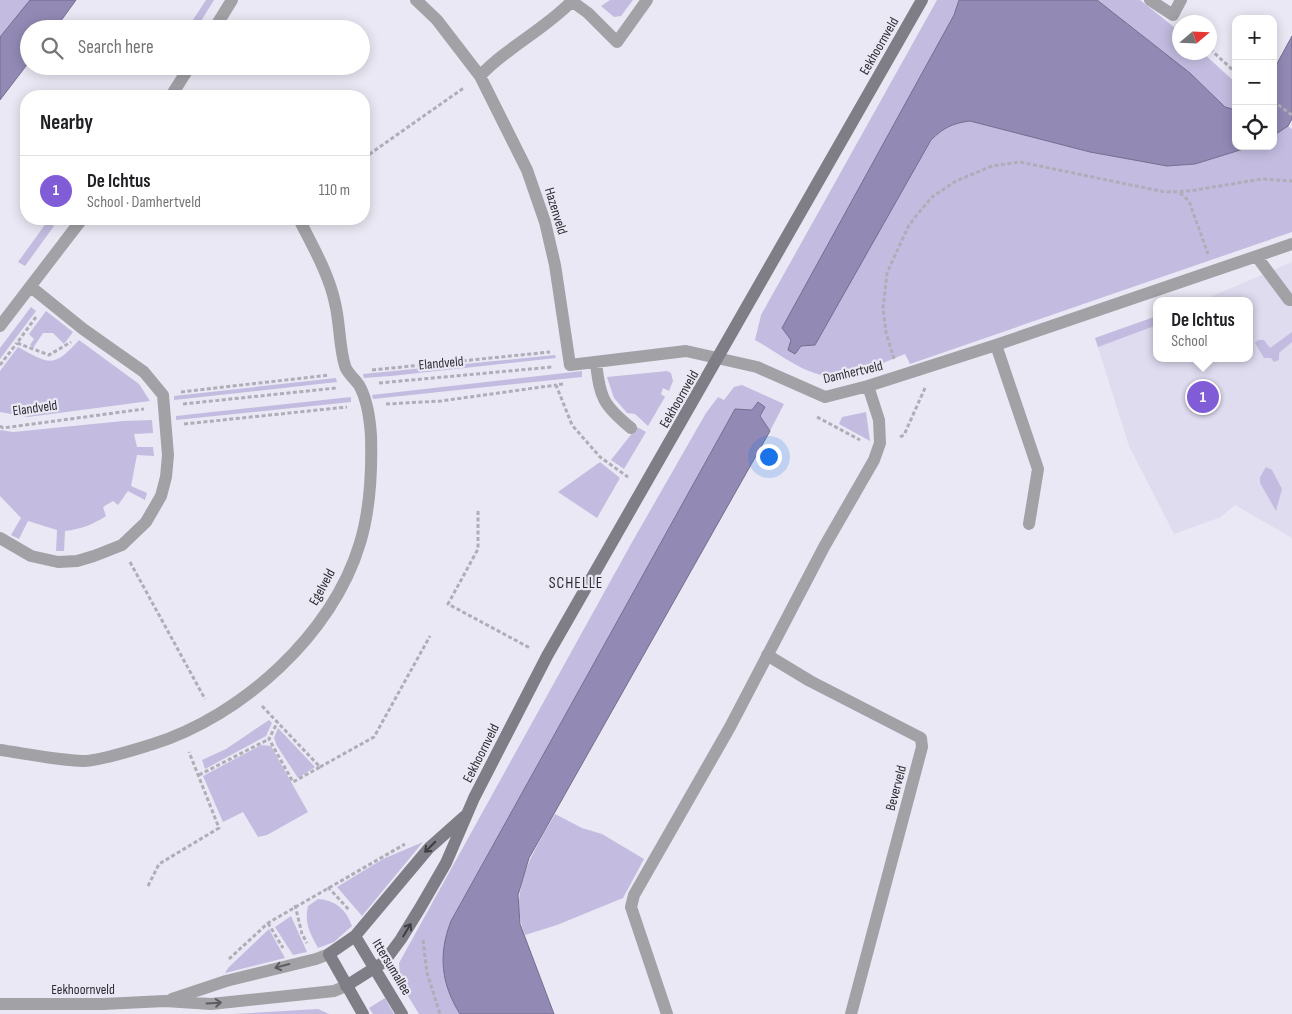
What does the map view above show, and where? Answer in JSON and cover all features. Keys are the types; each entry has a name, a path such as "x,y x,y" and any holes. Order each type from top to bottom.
{"street":[{"path":"220,20 232,0"},
{"name":"Hazenveld","path":"416,0 437,20 480,76 527,170 545,222 555,265 570,365"},
{"path":"480,76 492,64 554,20 571,1 588,13 617,42 647,0"},
{"name":"Eekhoornveld","path":"0,1004 104,1004 165,1001 211,1004 334,991 346,986 384,962 401,939 450,855 466,815 548,656 922,0"},
{"path":"1150,0 1173,15 1181,0"},
{"path":"179,90 186,75"},
{"path":"0,326 78,225"},
{"name":"Egelveld","path":"0,750 85,761 182,735 215,717 249,693 309,636 335,600 360,543 368,502 371,435 365,400 359,385 346,368 335,301 316,252 302,225"},
{"name":"Damhertveld","path":"719,357 757,367 825,397 868,386 996,345 1292,244"},
{"path":"1257,257 1289,300 1292,300"},
{"path":"0,538 31,556 58,562 77,561 122,545 146,522 161,496 166,477 168,455 163,394 144,372 83,329 31,287"},
{"path":"996,345 1038,469 1029,524"},
{"path":"570,365 686,351 719,357"},
{"path":"596,363 598,390 614,414 631,428"},
{"path":"667,1014 632,907 634,895 730,727 824,547 874,460 880,443 879,420 868,386"},
{"name":"Beverveld","path":"767,655 810,681 921,738 920,757 851,1014"},
{"name":"Eekhoornveld","path":"165,1001 226,981 316,959 329,954 355,936 429,848 466,815"},
{"name":"Ittersumallee","path":"355,936 402,1014"},
{"path":"329,954 363,1014"}],"path":[{"path":"1217,55 1232,68"},
{"path":"370,154 480,76"},
{"path":"1277,104 1292,115"},
{"path":"901,375 890,351 886,333 883,308 887,273 908,227 926,202 962,177 992,166 1020,162 1140,187 1179,192 1262,179 1292,181"},
{"path":"1179,192 1190,202 1213,271"},
{"path":"0,365 48,301"},
{"path":"17,343 49,355 67,346 83,329"},
{"path":"809,413 878,450 904,435 936,364"},
{"name":"Elandveld","path":"0,426 3,428 164,406 359,385 570,365"},
{"path":"565,384 556,386 572,425 600,457 624,476 647,485"},
{"path":"478,511 478,548 448,604 548,656"},
{"path":"122,545 215,717"},
{"path":"269,739 293,782 374,737 430,636"},
{"path":"249,693 278,721 320,767"},
{"path":"199,776 269,739 278,721"},
{"path":"148,886 159,864 219,828 182,735"},
{"path":"222,966 268,922 408,843"},
{"path":"420,908 426,973 440,1014"}],"shaded area":[{"path":"0,0 30,0 0,37"},
{"path":"30,0 76,0 62,20 20,20 20,74 0,100 0,37"},
{"path":"206,0 214,0 202,20 193,20"},
{"path":"610,0 633,0 621,16 614,17 601,6"},
{"path":"937,0 959,0 954,15 791,340 795,354 855,271 931,140 944,129 958,123 970,121 1090,152 1167,166 1195,164 1240,150 1277,150 1277,133 1288,126 1292,129 1292,232 910,364 905,354 846,375 827,376 808,371 755,340 761,315"},
{"path":"959,0 1097,0 1190,73 1225,107 1232,109 1232,150 1240,150 1195,164 1167,166 1090,152 970,121 949,127 931,140 815,345 801,346 795,354 788,350 791,340 782,328 954,15"},
{"path":"1097,0 1140,0 1172,25 1172,59"},
{"path":"1292,36 1292,119 1288,126 1277,133 1277,105 1277,64"},
{"path":"1173,60 1211,60 1232,79 1232,109 1225,107 1190,73"},
{"path":"45,225 54,226 25,266 18,262"},
{"path":"1292,262 1292,538 1235,505 1221,517 1174,534 1129,446 1095,338 1153,317 1153,362 1253,362 1253,297 1210,297"},
{"path":"31,307 36,311 0,359 0,348"},
{"path":"46,311 73,332 64,344 53,333 43,333 33,348 30,345 34,339 29,334"},
{"path":"1153,317 1153,326 1098,347 1095,338"},
{"path":"1292,332 1292,342 1279,353 1279,360 1274,362 1271,358 1264,358 1255,343 1258,340 1264,340 1270,348"},
{"path":"79,340 139,384 150,401 28,417 0,412 0,371 18,347 37,357 50,361 63,356"},
{"path":"555,355 556,358 391,376 364,378 363,374"},
{"path":"582,371 582,377 373,399 372,395"},
{"path":"667,371 671,373 673,381 669,391 663,388 661,394 665,397 648,426 635,414 627,413 614,398 607,377"},
{"path":"336,378 337,382 174,400 174,396"},
{"path":"742,385 784,404 770,431 760,416 765,407 758,402 752,410 735,409 451,921 445,945 444,969 449,992 460,1014 419,1014 400,983 399,963 631,544 706,413 718,397 724,400 734,387"},
{"path":"351,397 351,402 176,420 176,416"},
{"path":"758,402 765,407 760,416 770,431 529,858 518,895 520,924 554,1014 460,1014 445,980 444,945 451,921 735,409 752,410"},
{"path":"866,412 870,441 839,424 842,417"},
{"path":"152,420 153,433 134,434 137,447 153,447 154,456 137,455 131,486 147,493 145,500 128,491 118,505 113,501 103,507 106,516 86,526 65,531 64,551 56,551 57,530 28,521 19,539 11,535 21,518 0,496 0,430 13,432"},
{"path":"637,427 646,432 624,469 611,460"},
{"path":"600,462 620,478 597,518 558,492"},
{"path":"1266,467 1272,470 1282,489 1276,511 1260,483 1260,477"},
{"path":"269,720 272,723 266,736 205,769 202,760 226,749"},
{"path":"278,728 315,767 298,778 277,746 274,738"},
{"path":"261,745 271,746 308,812 267,835 258,837 243,812 223,822 203,776"},
{"path":"555,814 582,828 602,834 644,859 623,898 557,925 525,935 520,919 519,903 521,888 531,858"},
{"path":"423,842 362,916 337,887 383,859"},
{"path":"318,899 330,901 339,906 347,915 352,926 334,942 318,948 310,933 307,923 307,912 308,906"},
{"path":"291,916 307,952 293,955 275,927"},
{"path":"269,929 285,958 225,973 228,968"},
{"path":"385,998 394,1014 373,1014 369,1008"},
{"path":"318,1009 329,1014 233,1014"}],"place":[{"name":"De Ichtus","path":"1203,397"}],"district":[{"name":"SCHELLE","path":"576,583"}]}
